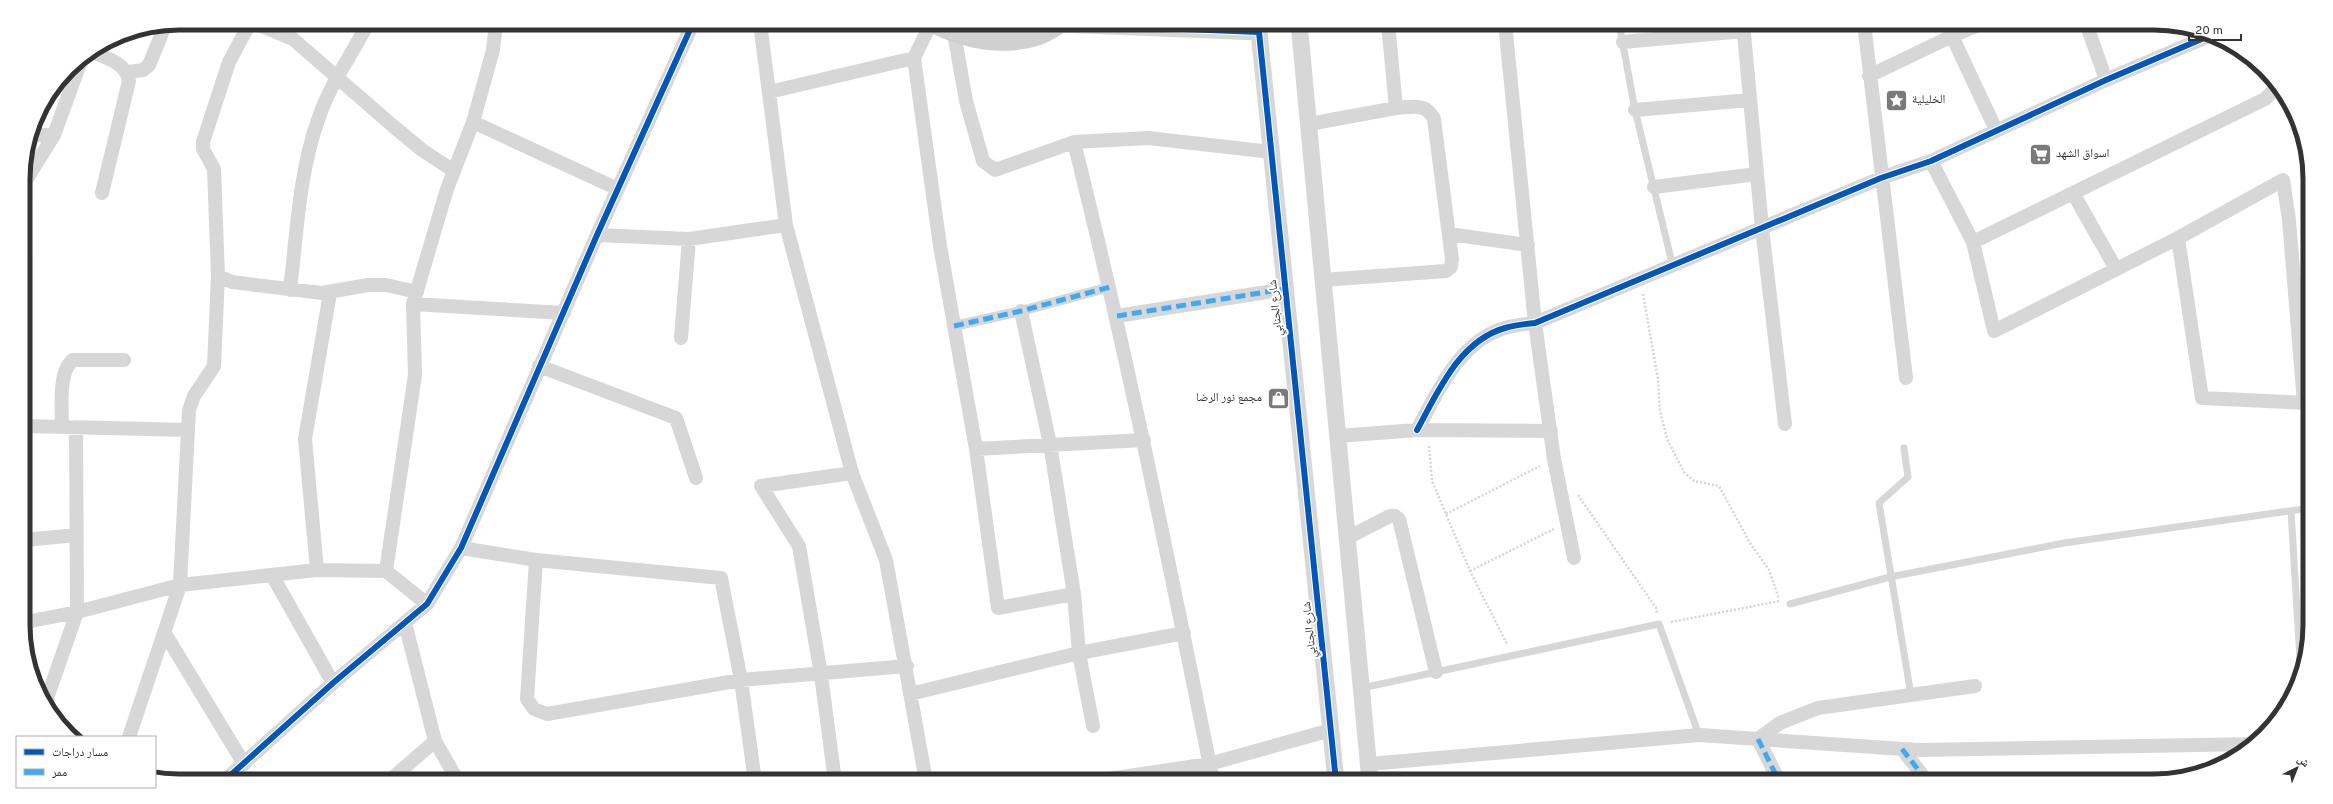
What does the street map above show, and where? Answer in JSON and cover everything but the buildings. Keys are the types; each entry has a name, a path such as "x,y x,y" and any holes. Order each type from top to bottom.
{"main road":[{"path":"947,30 954,33 996,41 1039,35 1049,30"}],"street":[{"path":"128,736 180,585 189,410 194,396 214,366 218,276 214,169 203,149 203,142 229,62 246,30"},
{"path":"270,30 294,40 422,150 454,171"},
{"path":"290,290 305,163 319,116 336,76 364,30"},
{"path":"386,571 415,375 415,298 454,171 473,122 492,50 495,30"},
{"path":"232,774 333,684 427,604 461,548 597,234 690,30"},
{"path":"761,30 786,226 852,473 886,560 907,666 910,694 925,774"},
{"path":"928,30 914,58 940,246 976,449 998,608 1074,594"},
{"name":"شارع الجنابي","path":"1209,30 1259,32 1335,774"},
{"path":"1300,30 1369,774"},
{"path":"1389,30 1396,108"},
{"path":"1506,30 1536,323 1554,459 1568,522 1574,558"},
{"path":"1623,42 1719,30"},
{"path":"1743,30 1762,228 1785,424"},
{"path":"1865,30 1881,178 1906,378"},
{"path":"1869,76 1966,30"},
{"path":"2088,30 2106,80"},
{"path":"128,72 143,70 149,65 163,31"},
{"path":"954,33 966,101 983,160 988,167 995,170 1074,142 1148,138 1272,152"},
{"path":"1952,36 1996,130"},
{"path":"1423,430 1448,375 1456,363 1472,348 1504,328 1536,323 1673,267 1881,178 1931,161 2106,80 2203,38"},
{"path":"97,54 119,64 128,72 129,81 102,194"},
{"path":"769,92 914,58"},
{"path":"30,174 54,135 77,71"},
{"path":"1974,242 2265,100 2274,90"},
{"path":"1636,110 1750,100"},
{"path":"1309,124 1396,108 1422,107 1429,110 1434,119 1452,258 1451,267 1446,272 1323,280"},
{"path":"473,122 618,189"},
{"path":"37,135 54,135"},
{"path":"1074,142 1117,316 1144,440 1211,774"},
{"path":"1931,161 1974,242 1994,332 2178,238 2283,180 2289,220 2303,362"},
{"path":"1654,187 1757,174"},
{"path":"2073,193 2116,269"},
{"path":"597,234 689,239 786,226"},
{"path":"1449,234 1528,245"},
{"path":"2178,238 2202,398 2303,403"},
{"path":"681,338 689,239"},
{"path":"218,276 232,282 290,290 330,293 368,285 386,285 415,298 564,313"},
{"path":"954,326 1022,311 1110,287"},
{"path":"1117,316 1285,288"},
{"path":"317,570 305,439 330,293"},
{"path":"1022,311 1050,444 1074,594 1079,653 1093,726"},
{"path":"62,426 64,372 68,364 73,360 124,360"},
{"path":"539,366 676,418 696,478"},
{"path":"30,426 188,430"},
{"path":"48,696 77,612 76,427"},
{"path":"1338,436 1423,430 1551,431"},
{"path":"976,449 1144,440"},
{"path":"834,774 821,675 799,546 761,486 852,473"},
{"path":"1348,538 1390,516 1395,516 1399,519 1436,672"},
{"path":"30,540 76,535"},
{"path":"461,548 536,560 722,578 741,680 754,774"},
{"path":"536,560 527,699 534,709 547,714 741,680 821,675 907,666"},
{"path":"30,621 77,612 180,585 317,570 386,571 427,604"},
{"path":"272,575 333,684"},
{"path":"405,624 435,741 454,774"},
{"path":"164,632 244,764"},
{"path":"910,694 1079,653 1184,634"},
{"path":"1758,739 1780,722 1818,708 1975,686"},
{"path":"1142,774 1209,764 1331,730"},
{"path":"1368,764 1699,735 1902,749 2243,744"},
{"path":"1758,739 1776,774"},
{"path":"397,774 435,741"},
{"path":"1902,749 1921,774"}],"lane":[{"path":"1620,30 1636,110 1673,267"},
{"path":"1904,448 1908,477 1879,503 1890,577 1911,695"},
{"path":"1790,604 1890,577 2064,543 2303,509"},
{"path":"2291,511 2300,655"},
{"path":"1362,688 1659,624 1699,735"}],"path":[{"path":"1640,280 1658,379 1660,412 1668,441 1684,472 1694,481 1719,486 1750,543 1769,570 1780,601"},
{"path":"1423,430 1432,481 1470,571 1512,656"},
{"path":"1446,514 1554,459"},
{"path":"1576,491 1656,608 1659,624 1780,601 1790,604"},
{"path":"1470,571 1568,522"}],"marked path":[{"path":"954,326 1021,311 1110,287"},
{"path":"1117,316 1285,289"},
{"path":"1758,739 1776,774"},
{"path":"1902,749 1922,774"}],"cycle path":[{"path":"232,774 333,683 427,604 461,548 597,235 690,30"},
{"path":"1209,30 1259,32 1335,774"},
{"path":"1417,430 1442,384 1462,356 1475,344 1489,335 1505,328 1535,323 1881,178 1931,161 2106,80 2203,38"}],"place":[{"name":"الخليلية","path":"1896,100"},
{"name":"اسواق الشهد","path":"2041,154"},
{"name":"مجمع نور الرضا","path":"1278,398"}]}
